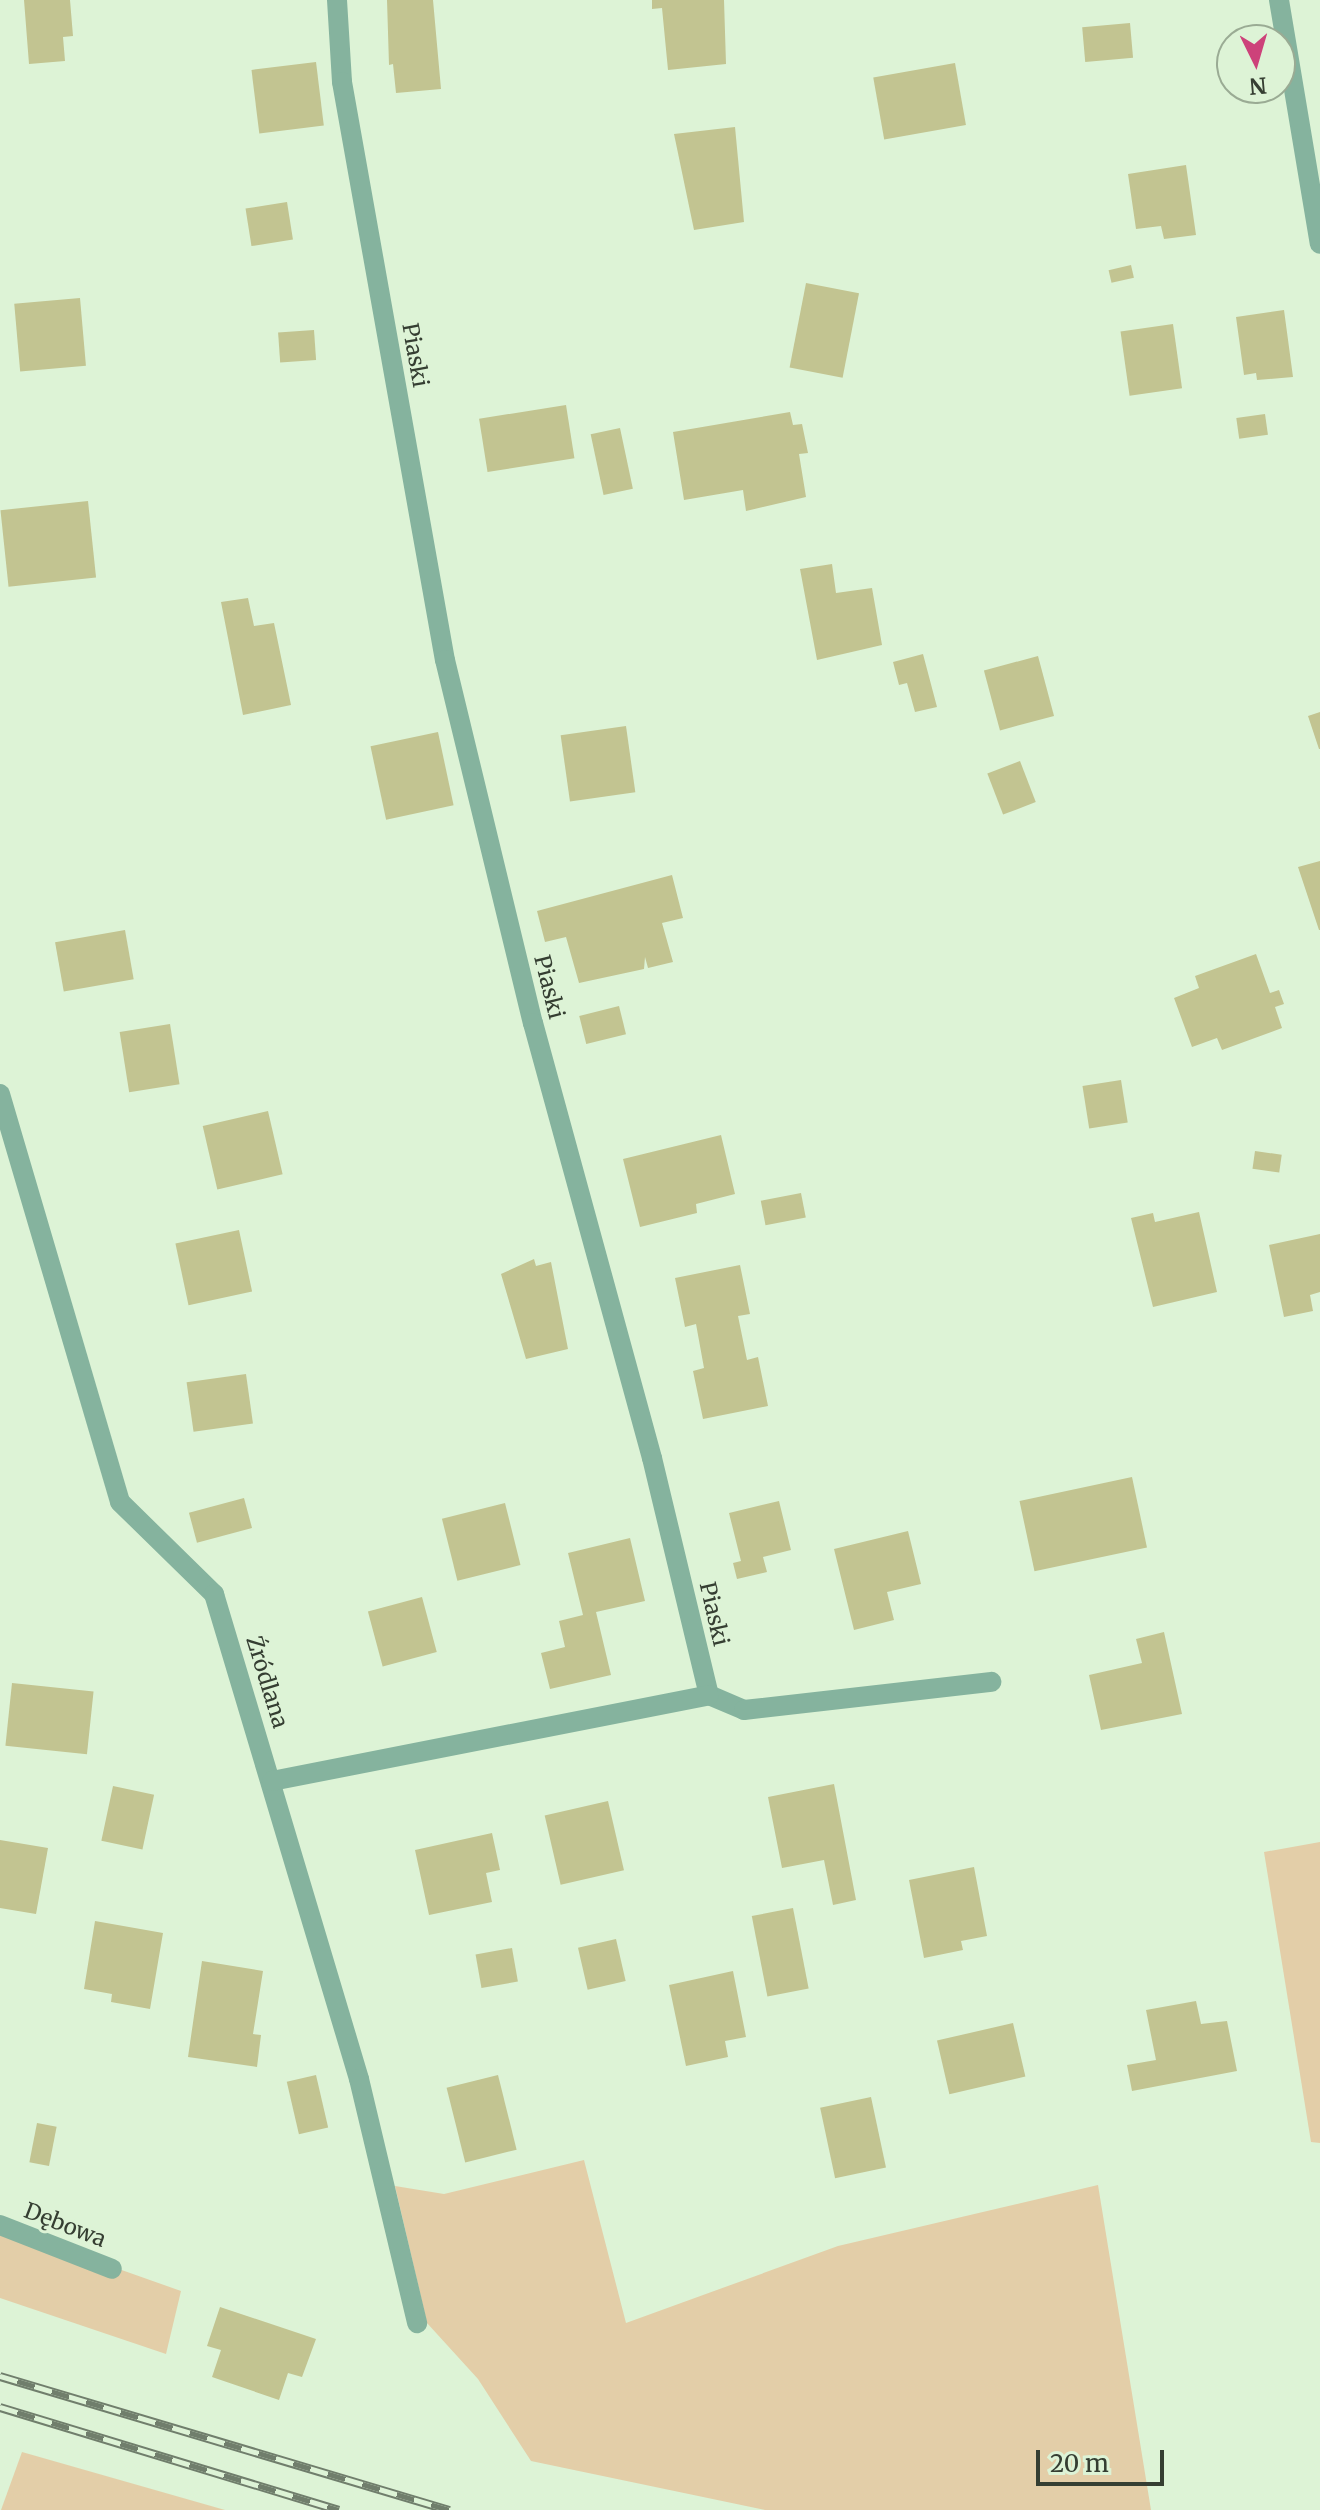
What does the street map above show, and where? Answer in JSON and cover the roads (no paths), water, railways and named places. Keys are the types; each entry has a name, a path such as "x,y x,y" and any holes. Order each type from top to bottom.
{"street":[{"name":"Piaski","path":"337,0 342,82 445,660 533,1023 652,1458 709,1695"},
{"path":"1279,0 1320,244"},
{"name":"Źródlana","path":"0,1094 120,1502 214,1594 359,2079 417,2323"},
{"path":"272,1781 709,1695 744,1710 991,1682"},
{"name":"Dębowa","path":"0,2225 112,2269"}],"railway":[{"path":"0,2376 449,2510"},
{"path":"0,2407 339,2510"}]}
